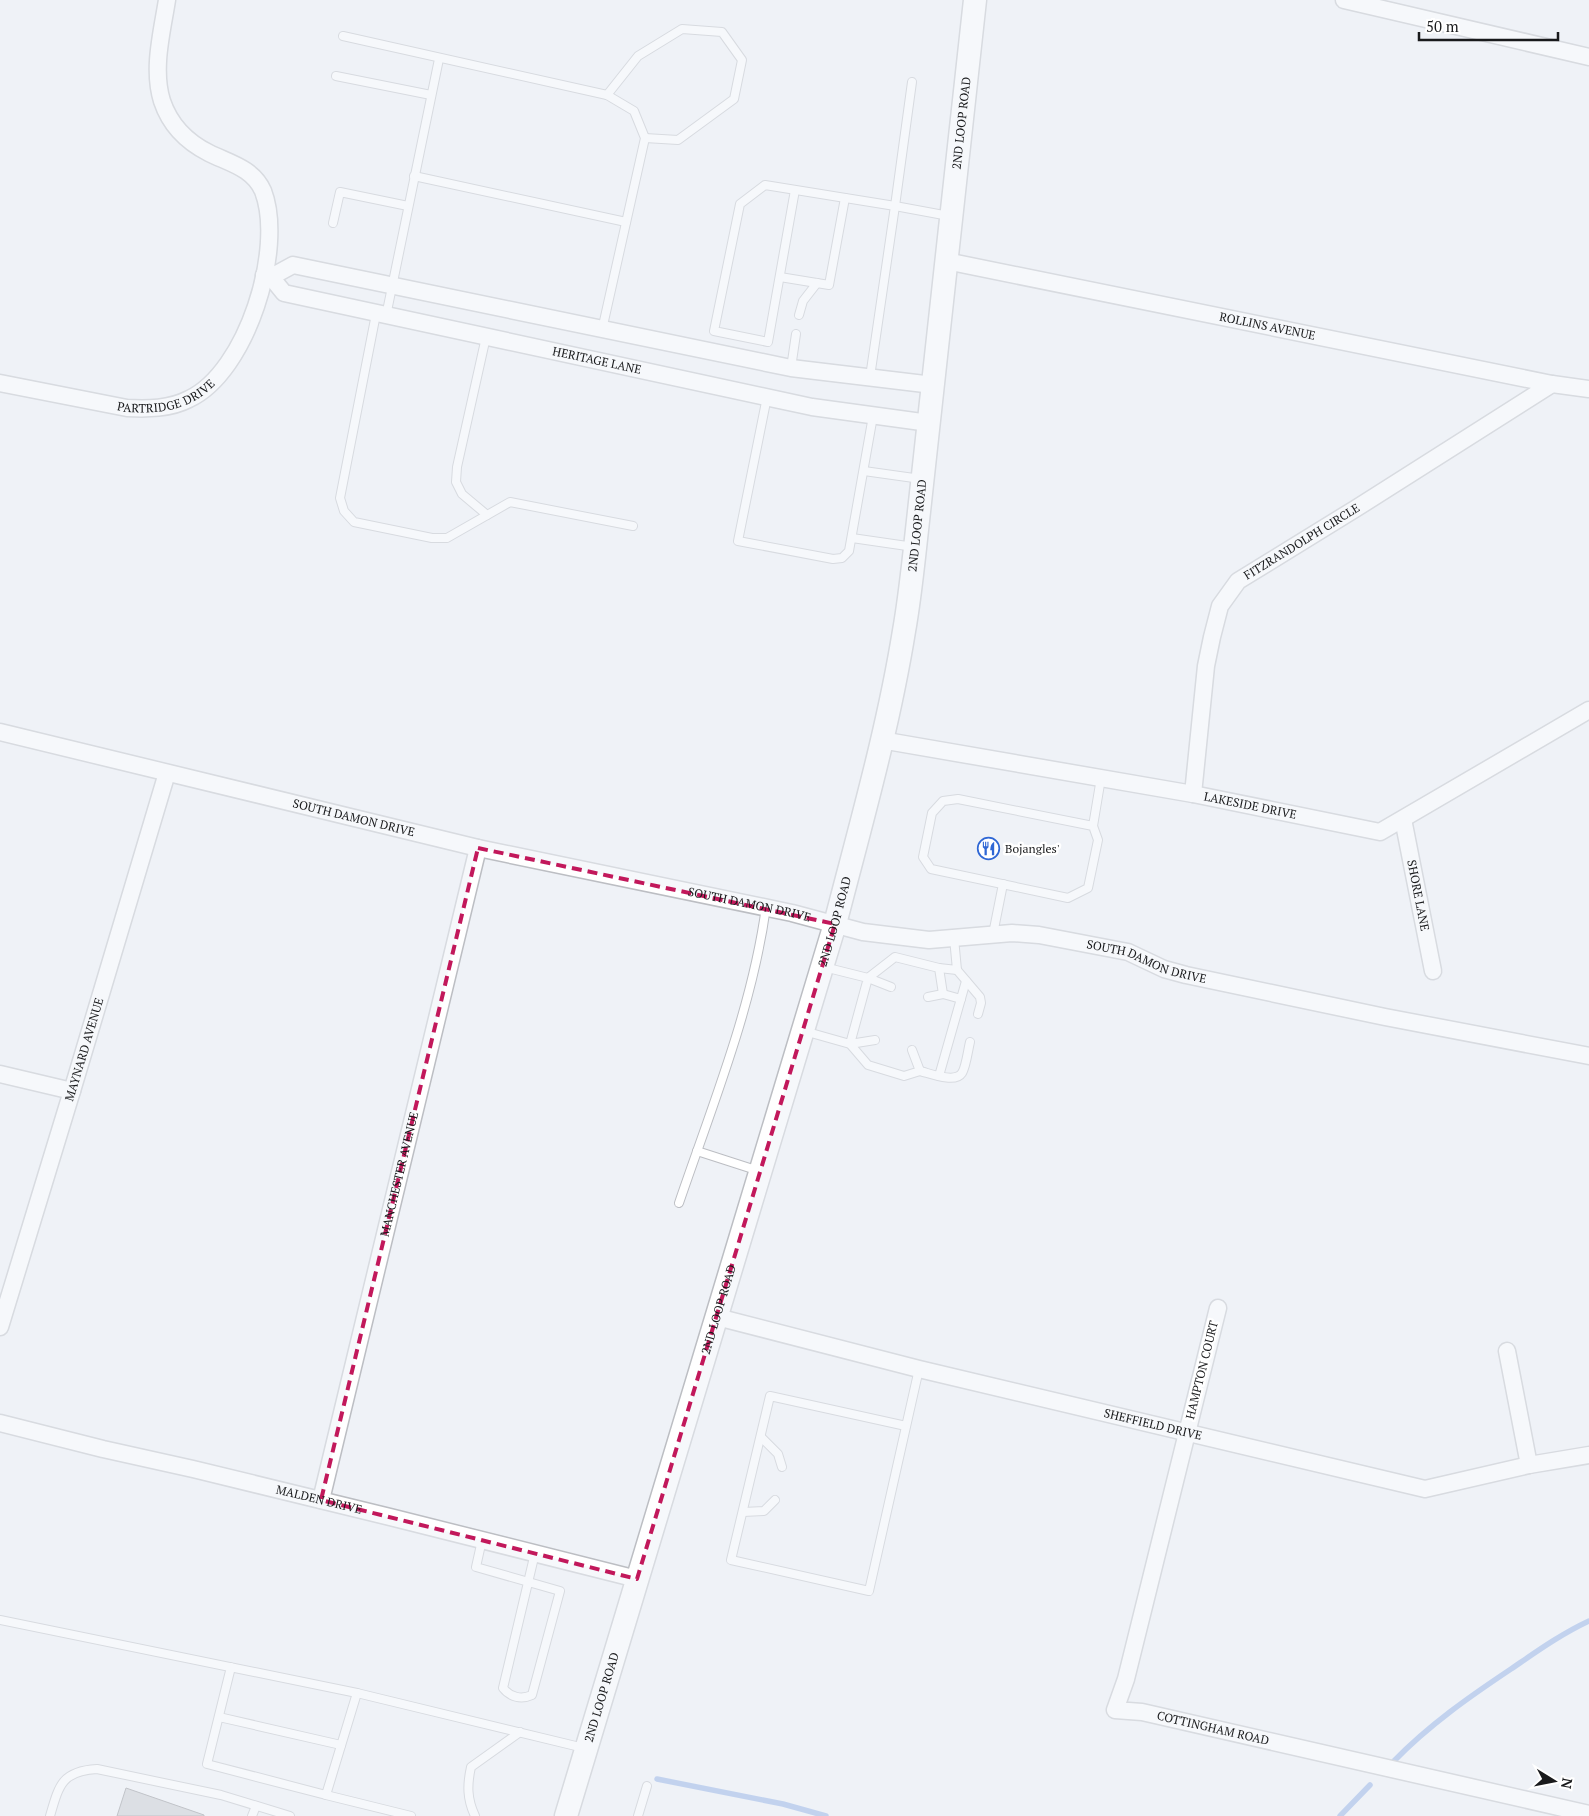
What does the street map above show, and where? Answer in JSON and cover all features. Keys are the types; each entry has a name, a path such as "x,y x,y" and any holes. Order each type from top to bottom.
{"main road":[{"name":"2ND LOOP ROAD","path":"566,1816 835,924 865,811 881,740 904,632 915,548 975,0"}],"street":[{"name":"PARTRIDGE DRIVE","path":"0,383 126,408 145,409 176,405 191,399 204,390 227,366 239,347 254,313 268,276 270,222 267,205 262,189 256,180 245,170 208,153 180,133 170,119 162,100 158,80 167,0"},
{"path":"1344,0 1589,57"},
{"name":"ROLLINS AVENUE","path":"946,261 1552,384 1589,389"},
{"path":"268,276 293,265 602,330 712,341 791,368 933,384"},
{"name":"HERITAGE LANE","path":"268,276 284,293 381,315 812,407 929,423"},
{"name":"FITZRANDOLPH CIRCLE","path":"1193,794 1206,666 1212,637 1220,606 1238,581 1552,384"},
{"name":"LAKESIDE DRIVE","path":"881,740 1193,794 1380,832 1589,710"},
{"name":"SOUTH DAMON DRIVE","path":"0,732 478,848 766,907 863,932 929,940 1012,933 1039,935 1128,952 1164,969 1186,975 1385,1017 1589,1056"},
{"name":"MAYNARD AVENUE","path":"0,1327 167,772"},
{"name":"SHORE LANE","path":"1403,819 1432,971"},
{"name":"MANCHESTER AVENUE","path":"320,1500 478,848"},
{"path":"0,1074 72,1091"},
{"name":"HAMPTON COURT","path":"1186,1433 1218,1308"},
{"name":"SHEFFIELD DRIVE","path":"717,1317 919,1370 1425,1489 1529,1465 1589,1455"},
{"path":"1507,1351 1529,1465"},
{"name":"MALDEN DRIVE","path":"0,1423 103,1450 320,1500 637,1579"},
{"name":"COTTINGHAM ROAD","path":"1186,1433 1126,1679 1115,1710 1142,1712 1589,1814"}],"lane":[{"path":"607,96 638,56 682,29 722,32 742,60 734,99 678,140 645,138"},
{"path":"343,36 607,96 634,111 645,138 602,330"},
{"path":"439,59 392,285 381,315 340,498 344,511 354,522 432,538 447,538 510,502 633,526"},
{"path":"336,76 431,95"},
{"path":"870,377 912,82"},
{"path":"414,176 626,222"},
{"path":"795,190 768,342 712,341 740,204 765,185 895,206 951,216"},
{"path":"333,223 340,192 408,206"},
{"path":"780,277 829,285 845,198"},
{"path":"799,315 803,301 818,283"},
{"path":"791,368 796,334"},
{"path":"486,337 457,467 456,482 462,494 487,515"},
{"path":"767,397 738,541 833,559 842,558 848,550 852,538 873,416"},
{"path":"864,471 923,480"},
{"path":"852,538 915,548"},
{"path":"1093,826 958,799 943,801 932,813 923,857 931,869 1068,898 1088,888 1098,840 1093,826 1101,778"},
{"path":"993,934 1003,884"},
{"path":"679,1203 753,978 761,944 766,907"},
{"path":"954,937 957,970 980,997 981,1003 978,1014"},
{"path":"850,1044 868,978 895,957 939,968 957,970"},
{"path":"822,966 868,978 891,987"},
{"path":"939,968 943,994"},
{"path":"939,1076 966,982"},
{"path":"928,997 943,994 961,1000"},
{"path":"802,1030 850,1044 875,1040"},
{"path":"850,1044 868,1065 904,1076 920,1071 948,1078 957,1077 962,1074 970,1042"},
{"path":"912,1050 920,1071"},
{"path":"696,1151 760,1172"},
{"path":"906,1426 770,1396 731,1560 869,1591 919,1370"},
{"path":"761,1437 778,1454 782,1468"},
{"path":"743,1512 764,1511 775,1500"},
{"path":"482,1540 476,1567 529,1581 560,1591 532,1695 525,1698 509,1695 503,1688 529,1581 535,1553"},
{"path":"0,1620 357,1693 586,1748"},
{"path":"231,1667 207,1764 411,1816"},
{"path":"326,1795 357,1693"},
{"path":"219,1716 340,1745"},
{"path":"475,1816 467,1786 470,1767 520,1732"},
{"path":"50,1816 56,1794 69,1775 81,1770 97,1769 221,1795 290,1816"},
{"path":"638,1816 648,1786"},
{"path":"252,1816 256,1806"}],"highlighted area":[{"path":"478,848 835,924 637,1579 321,1500"}],"building":[{"path":"126,1788 204,1815 204,1816 117,1816"}],"waterway":[{"path":"1394,1761 1435,1723 1465,1701 1549,1644 1589,1621"},
{"path":"657,1779 783,1804 826,1816"},
{"path":"1340,1816 1370,1785"}],"place":[{"name":"Bojangles'","path":"989,849"}]}
